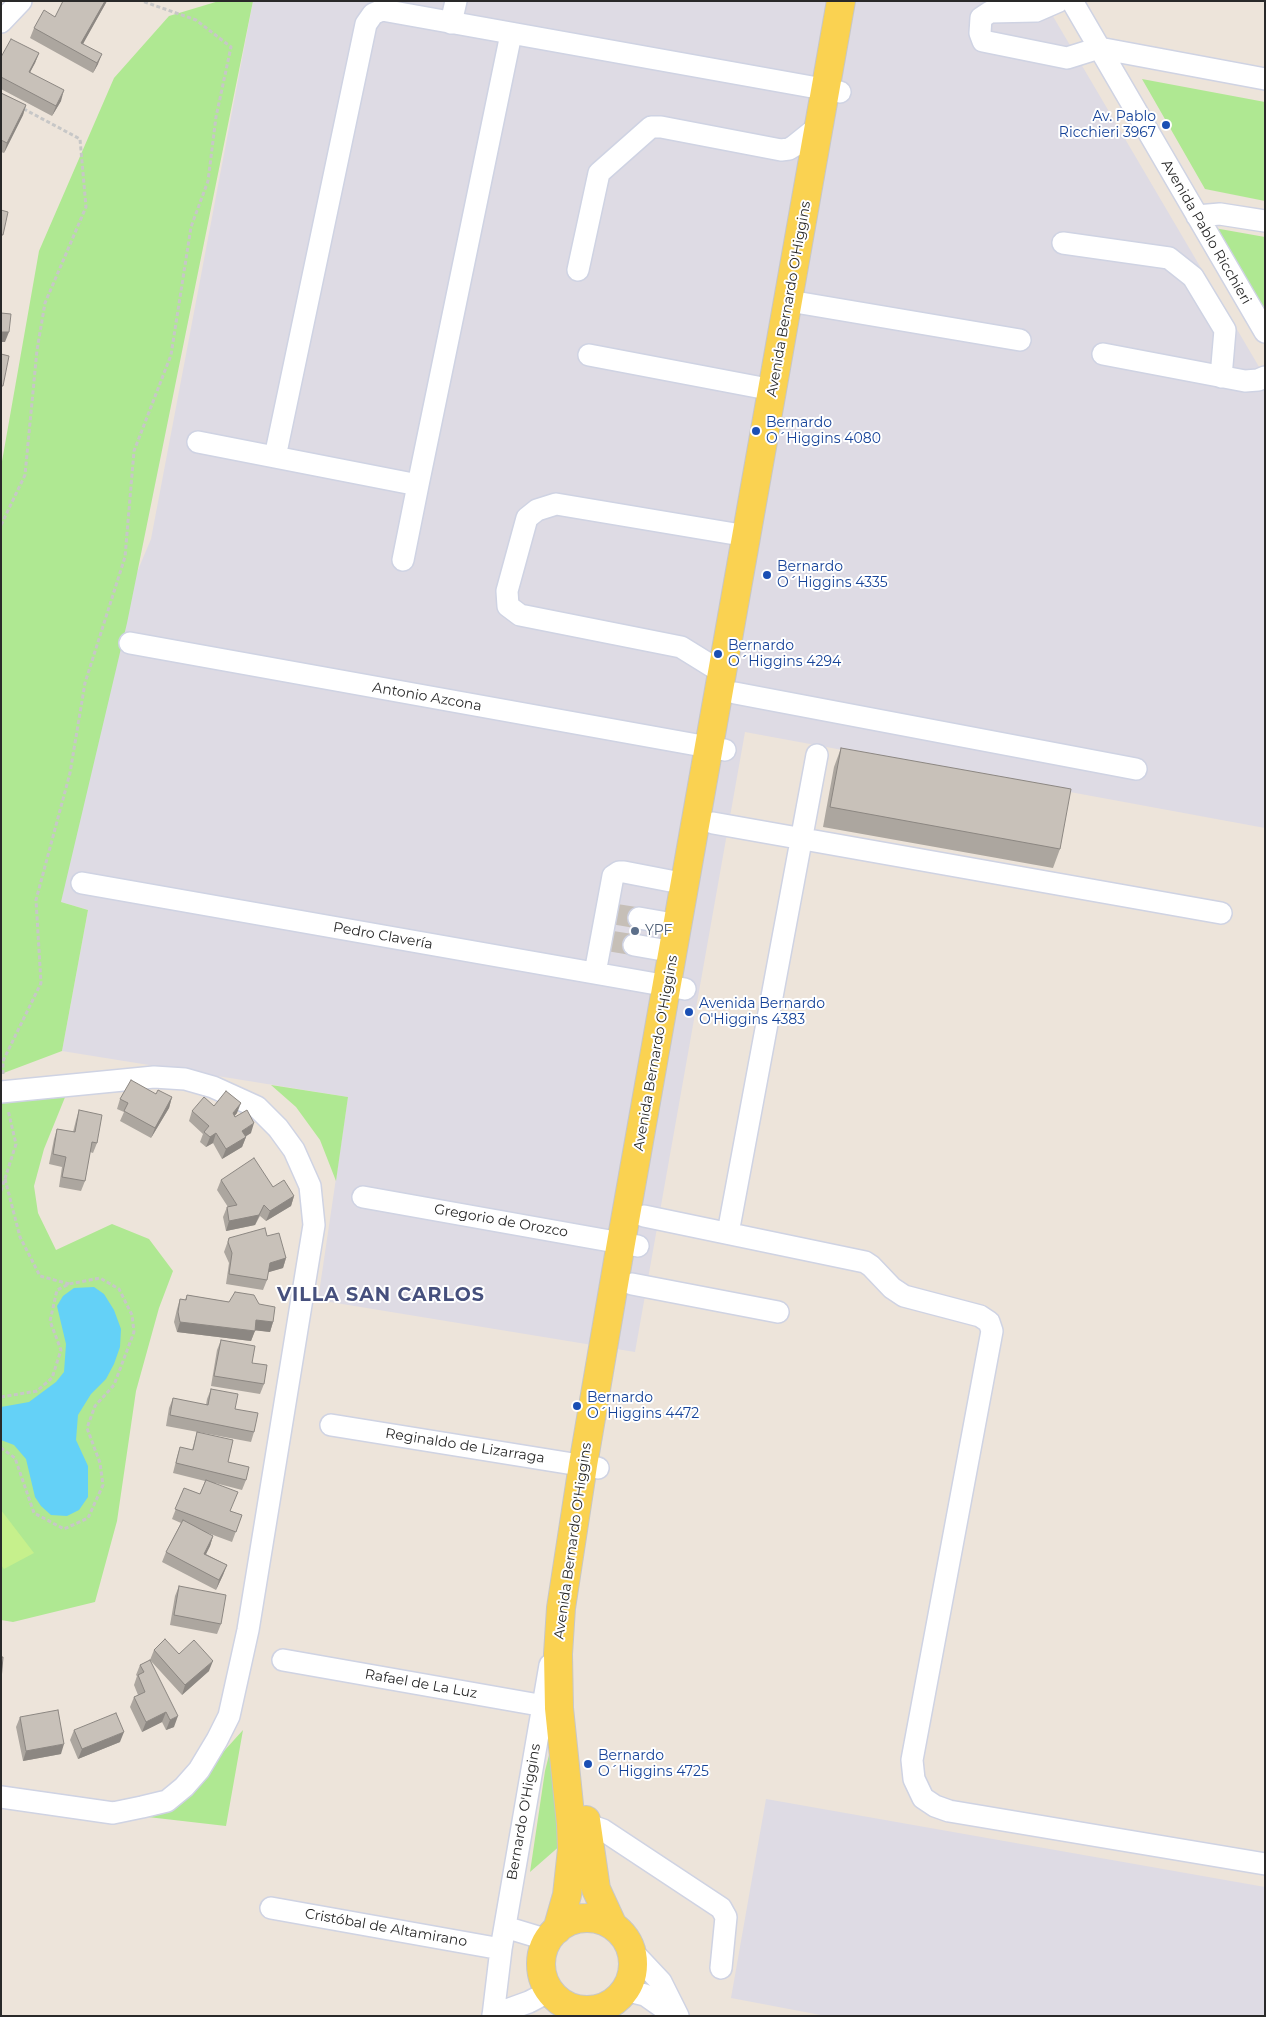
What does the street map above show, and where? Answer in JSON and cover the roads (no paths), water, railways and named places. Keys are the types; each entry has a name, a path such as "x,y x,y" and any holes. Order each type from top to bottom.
{"main road":[{"name":"Avenida Bernardo O'Higgins","path":"726,685 759,511 833,91 842,1"},
{"name":"Avenida Bernardo O'Higgins","path":"552,1935 567,1895 579,1824 573,1703 573,1642 591,1466 705,821 747,536 759,511 773,390 795,302 819,126 833,91 857,1"},
{"name":"Avenida Bernardo O'Higgins","path":"613,1926 596,1889 551,1707 558,1654 561,1608 632,1284 630,1244 644,1216 676,987 674,952 678,926 686,884 705,821"},
{"path":"580,1919 597,1920 613,1926 626,1940 630,1949 633,1966 629,1983 615,2003 602,2008 585,2010 560,2002 545,1983 541,1966 542,1957 552,1935 564,1925 580,1919"}],"street":[{"path":"1,22 21,1"},
{"path":"451,23 456,1"},
{"path":"1059,1 1036,11 990,12 981,18 980,33 984,41 1066,58 1099,48 1265,79"},
{"name":"Avenida Pablo Ricchieri","path":"1072,1 1265,332"},
{"path":"275,456 366,24 373,14 382,10 833,91"},
{"path":"403,560 511,34"},
{"path":"578,270 599,173 651,127 661,126 781,150 794,146 819,126"},
{"path":"1197,216 1220,214 1265,222"},
{"path":"1063,243 1169,258 1193,277 1225,330 1221,376"},
{"path":"795,302 1020,340"},
{"path":"1103,354 1244,381 1258,380 1265,377"},
{"path":"589,355 773,390"},
{"path":"198,442 418,484"},
{"path":"747,536 556,504 537,510 527,518 506,591 508,606 520,615 682,647 726,685 1136,769"},
{"name":"Antonio Azcona","path":"130,643 717,749"},
{"path":"728,1234 817,755"},
{"path":"705,821 1221,913"},
{"path":"595,972 606,940 610,913 611,881 619,872 686,884"},
{"name":"Pedro Clavería","path":"82,884 676,987"},
{"path":"639,918 678,926"},
{"path":"634,945 674,952"},
{"path":"1,1797 113,1813 167,1801 184,1787 199,1770 218,1740 229,1716 248,1630 314,1225 310,1186 294,1150 278,1128 257,1107 213,1087 184,1079 154,1077 2,1092"},
{"name":"Gregorio de Orozco","path":"363,1197 630,1244"},
{"path":"644,1216 865,1262 892,1288 904,1296 980,1316 988,1322 992,1331 912,1760 914,1779 923,1798 935,1806 949,1811 1265,1864"},
{"path":"632,1284 778,1312"},
{"name":"Reginaldo de Lizarraga","path":"331,1425 591,1466"},
{"name":"Rafael de La Luz","path":"283,1660 551,1707"},
{"name":"Bernardo O'Higgins","path":"493,2016 505,1927 551,1707"},
{"path":"579,1824 603,1830 721,1908 726,1916 721,1968"},
{"name":"Cristóbal de Altamirano","path":"271,1908 501,1949"},
{"path":"505,1927 552,1935"},
{"path":"630,1949 661,1982 677,2016"},
{"path":"615,2003 645,1995 677,2016"},
{"path":"493,2016 529,2002 560,2002"}],"water":[{"path":"94,1287 104,1294 114,1310 121,1329 120,1347 106,1379 91,1394 78,1415 76,1440 88,1466 88,1497 79,1510 67,1516 51,1515 35,1497 26,1459 14,1445 1,1440 1,1407 29,1402 56,1382 64,1372 66,1344 57,1306 63,1296 74,1288"}],"tunnel":[{"path":"614,914 639,918"},
{"path":"610,941 634,945"}],"place":[{"name":"Av. Pablo Ricchieri 3967","path":"1166,125"},
{"name":"Bernardo O´Higgins 4080","path":"756,431"},
{"name":"Bernardo O´Higgins 4335","path":"767,575"},
{"name":"Bernardo O´Higgins 4294","path":"718,654"},
{"name":"YPF","path":"635,931"},
{"name":"Avenida Bernardo O'Higgins 4383","path":"689,1012"},
{"name":"Bernardo O´Higgins 4472","path":"577,1406"},
{"name":"Bernardo O´Higgins 4725","path":"588,1764"}],"district":[{"name":"VILLA SAN CARLOS","path":"381,1295"}]}
